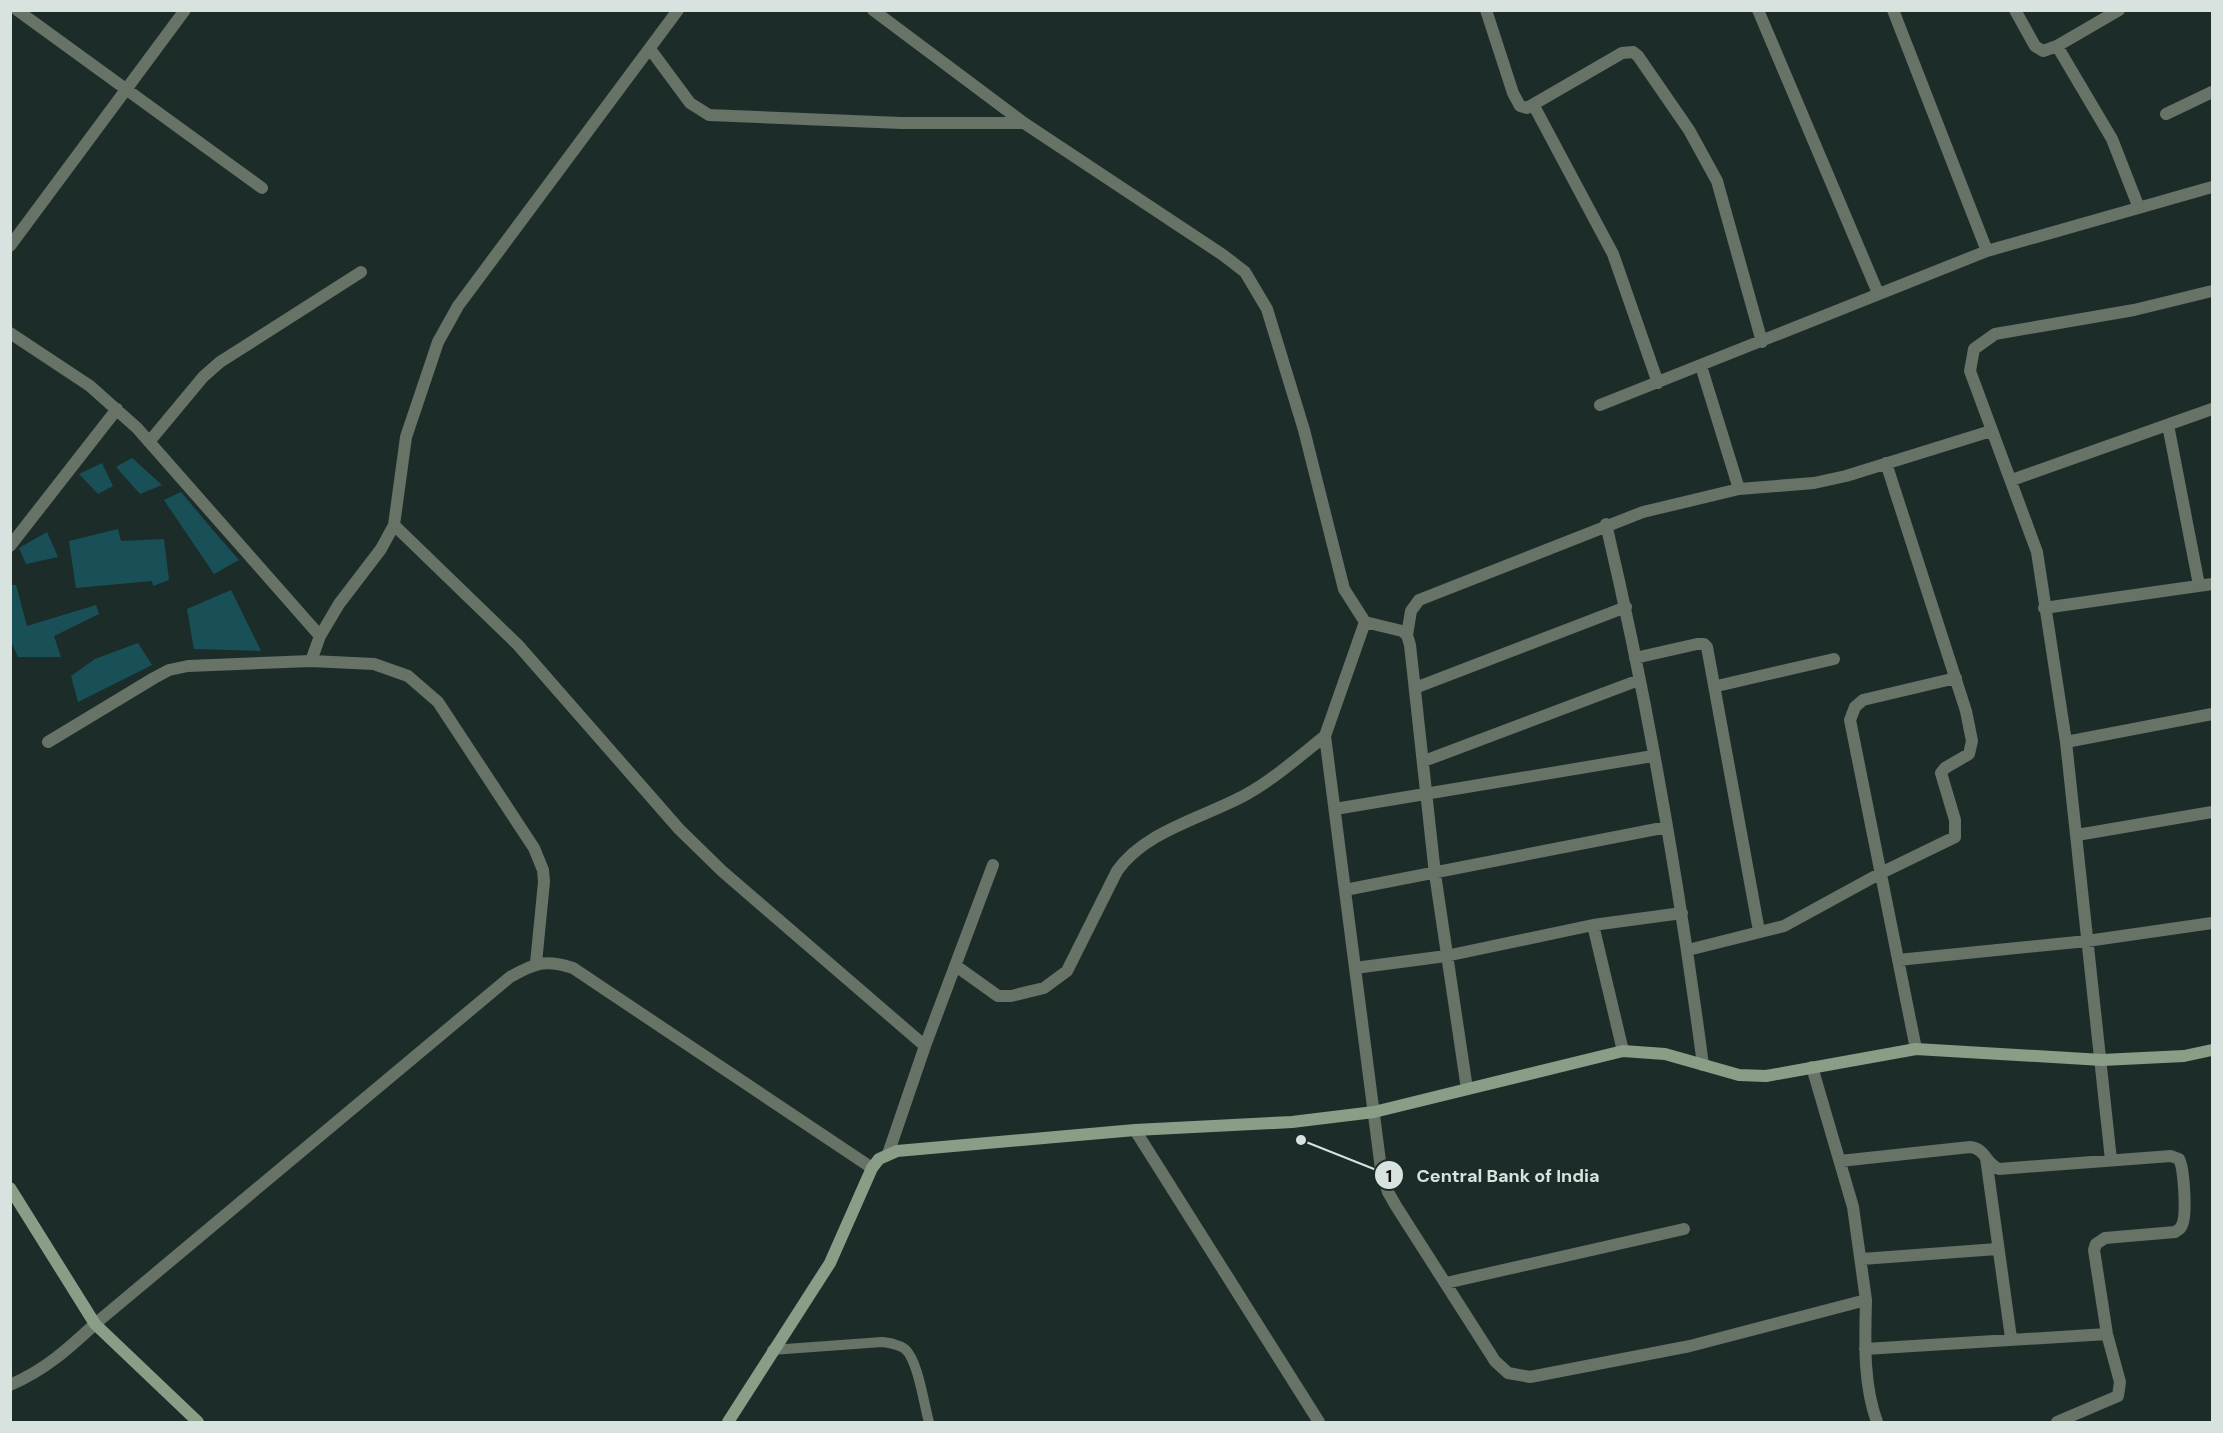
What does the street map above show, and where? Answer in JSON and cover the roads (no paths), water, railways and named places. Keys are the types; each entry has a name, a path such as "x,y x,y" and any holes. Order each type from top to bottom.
{"street":[{"path":"17,10 262,188"},
{"path":"10,246 185,10"},
{"path":"311,661 320,636 339,604 381,549 394,525 406,437 438,342 458,306 678,10"},
{"path":"873,10 1024,123 1245,272 1267,309 1304,430 1344,589 1365,622 1402,631 1407,635"},
{"path":"1486,10 1520,106 1527,108 1534,106 1622,53 1633,52 1638,56 1689,130 1717,181 1762,342"},
{"path":"1758,10 1878,293"},
{"path":"1893,10 1986,251"},
{"path":"2015,10 2040,50 2046,51 2057,46 2099,15 2119,10"},
{"path":"2057,46 2112,139 2139,208"},
{"path":"650,49 690,103 709,115 901,123 1024,123"},
{"path":"2166,114 2212,93"},
{"path":"1534,106 1613,254 1658,383"},
{"path":"1600,405 1986,251 2212,187"},
{"path":"149,442 203,377 220,362 362,272"},
{"path":"2111,1160 2066,742 2037,552 1970,371 1974,349 1982,341 1995,334 2134,310 2212,291"},
{"path":"10,333 90,386 117,409 149,442 320,636"},
{"path":"1701,366 1739,489"},
{"path":"10,546 117,409"},
{"path":"2012,480 2212,409"},
{"path":"2168,424 2199,585"},
{"path":"1467,1089 1435,874 1424,761 1407,635 1411,611 1419,600 1606,524 1643,512 1739,489 1814,483 1991,431"},
{"path":"1688,950 1798,920 1881,873 1955,837 1955,820 1941,774 1945,768 1969,754 1972,741 1956,678 1886,463"},
{"path":"1606,524 1626,607 1667,827 1688,950 1703,1065"},
{"path":"394,525 518,645 679,829 723,871 925,1046"},
{"path":"2044,608 2212,584"},
{"path":"1415,688 1626,607"},
{"path":"1365,622 1325,736 1382,1169 1388,1192 1495,1361 1508,1373 1520,1377 1690,1346 1866,1300"},
{"path":"1635,658 1704,644 1710,653 1759,930"},
{"path":"1717,686 1834,659"},
{"path":"48,742 169,670 200,665 311,661 374,664 408,676 438,702 534,848 543,870 536,963"},
{"path":"1916,1049 1850,720 1855,707 1869,698 1956,678"},
{"path":"1424,761 1639,680"},
{"path":"2066,742 2212,714"},
{"path":"956,966 988,991 999,996 1011,996 1044,988 1066,971 1116,871 1126,858 1154,838 1248,794 1270,780 1325,736"},
{"path":"1335,809 1653,756"},
{"path":"2077,835 2212,812"},
{"path":"1345,890 1667,827"},
{"path":"888,1154 925,1046 993,864"},
{"path":"1355,968 1446,956 1593,925 1682,913"},
{"path":"1898,960 2087,941 2212,924"},
{"path":"1593,925 1623,1051"},
{"path":"10,1384 38,1372 56,1360 95,1324 510,977 536,963 558,963 573,968 872,1168"},
{"path":"728,1422 772,1350 830,1263 872,1168 879,1159 888,1154 911,1148 1135,1130 1292,1122 1374,1112 1623,1051 1665,1054 1749,1077 1766,1076 1916,1049 2102,1060 2184,1056 2212,1050"},
{"path":"1812,1067 1852,1207 1862,1259 1866,1300 1864,1349 1869,1394 1877,1422"},
{"path":"1135,1130 1319,1422"},
{"path":"1840,1161 1970,1147 1981,1151 1995,1167 2010,1169 2176,1156 2183,1168 2183,1225 2175,1232 2105,1238 2096,1244 2094,1250 2107,1334 2120,1382 2118,1396 2057,1422"},
{"path":"1986,1158 2011,1338"},
{"path":"12,1192 95,1324 198,1422"},
{"path":"1446,1283 1684,1229"},
{"path":"1862,1259 1997,1249"},
{"path":"1864,1349 2011,1338 2107,1334"}],"lane":[{"path":"772,1350 882,1342 896,1344 906,1350 913,1359 929,1422"}],"place":[{"name":"Central Bank of India","path":"1301,1140"}]}
